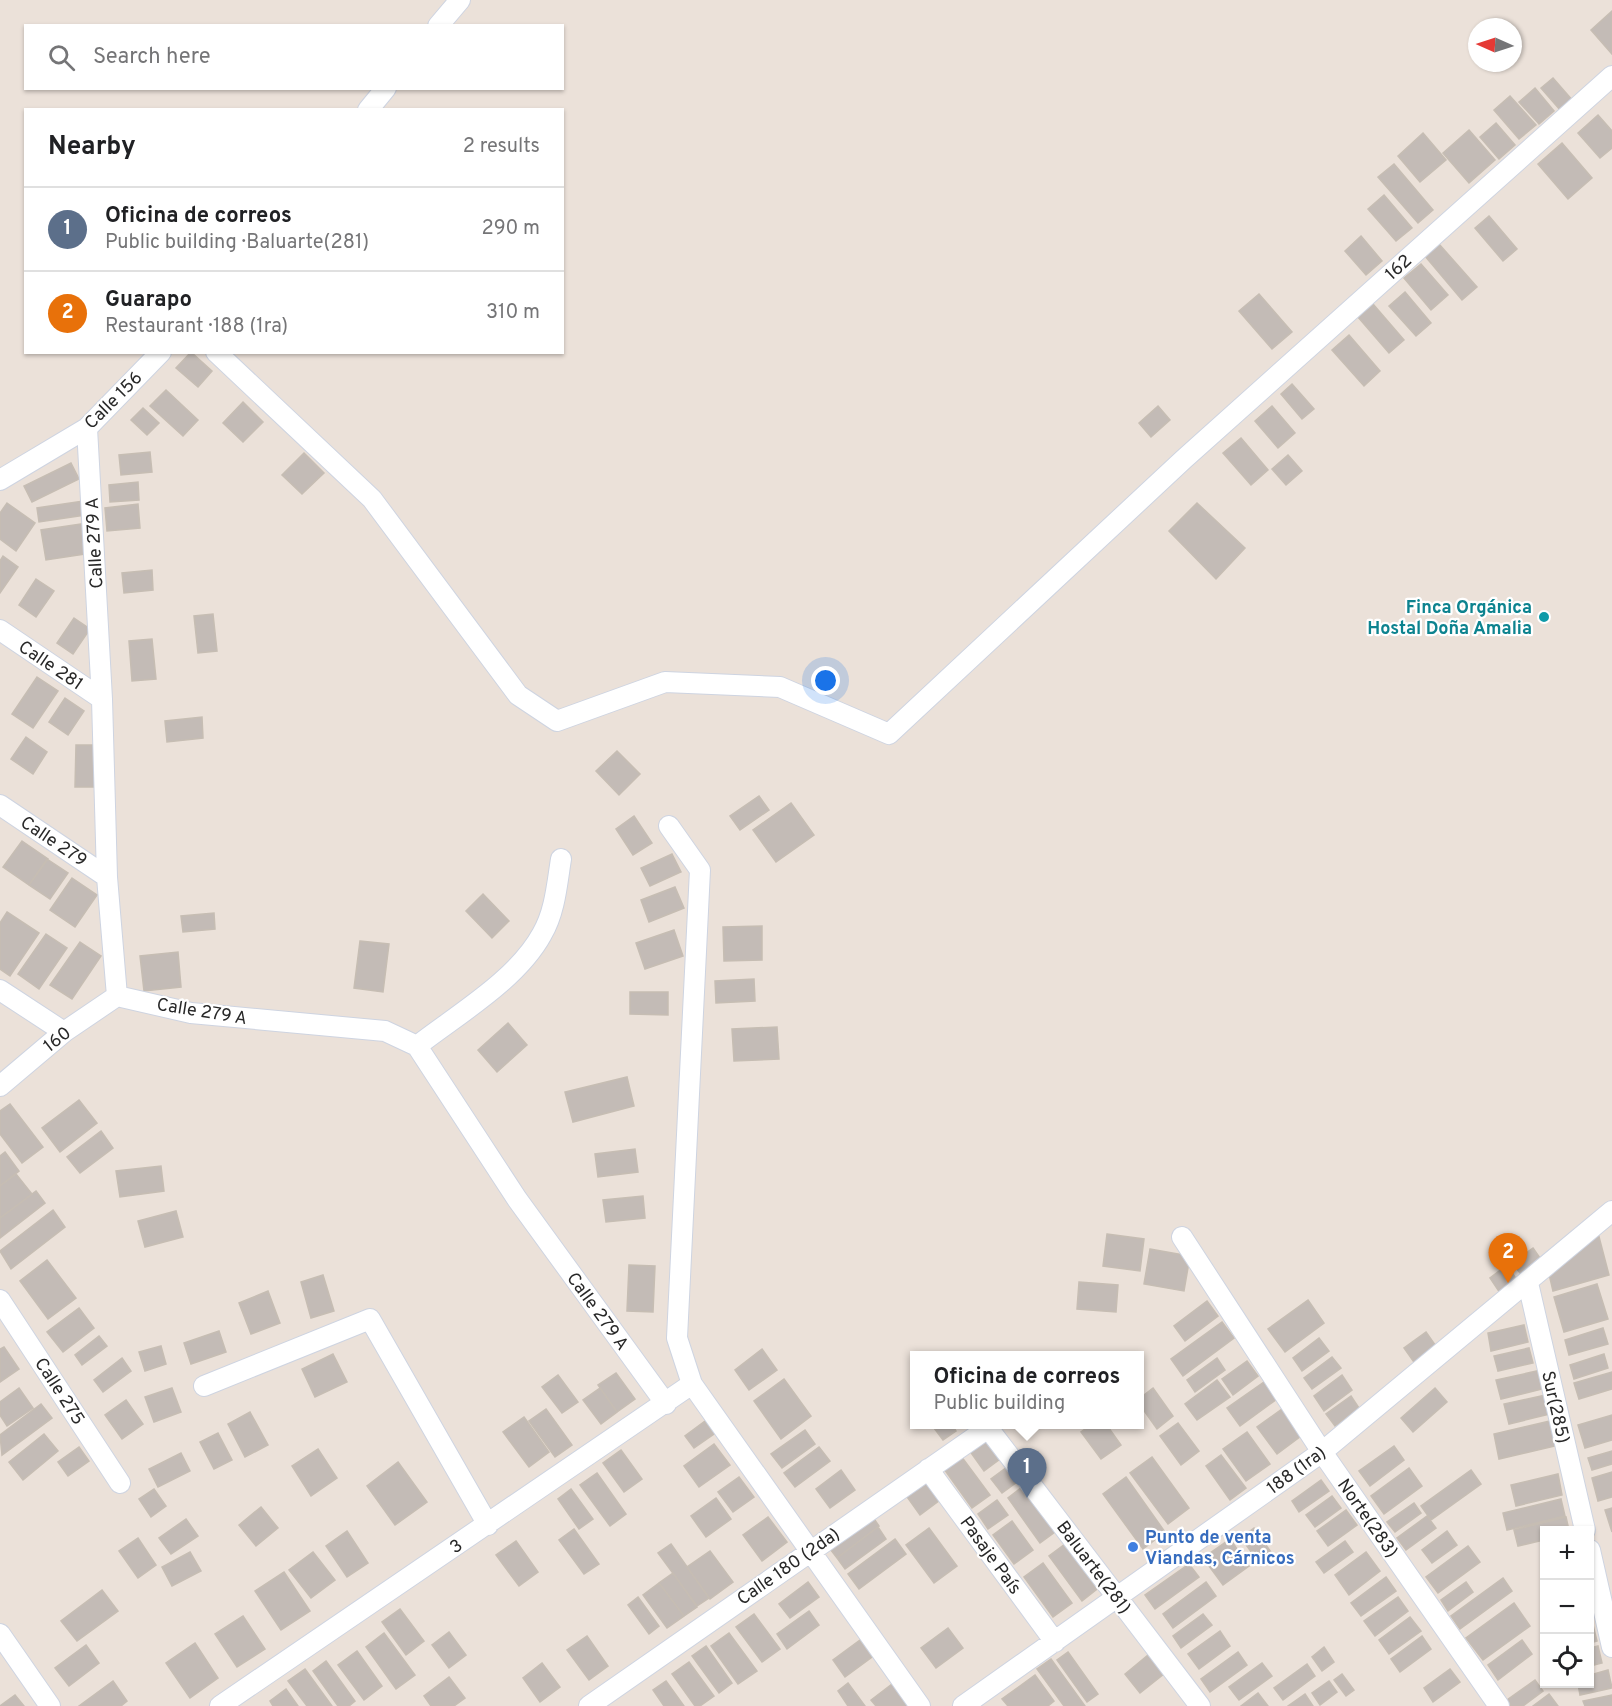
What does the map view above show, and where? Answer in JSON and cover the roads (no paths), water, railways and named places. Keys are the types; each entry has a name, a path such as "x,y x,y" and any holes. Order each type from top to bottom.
{"street":[{"path":"440,24 460,0"},
{"name":"162","path":"218,354 372,499 518,695 557,721 665,682 780,687 890,734 1184,459 1612,76"},
{"path":"370,108 384,90"},
{"name":"Calle 156","path":"0,480 87,428 159,354"},
{"name":"Calle 279 A","path":"87,428 102,699 107,877 117,996 191,1013 385,1031 417,1046 517,1199 666,1404"},
{"name":"Calle 281","path":"0,630 102,699"},
{"name":"Calle 279","path":"0,805 107,877"},
{"path":"669,826 700,870 677,1338 692,1384 920,1706"},
{"path":"417,1046 511,974 527,958 544,933 551,912 561,859"},
{"path":"0,990 64,1032"},
{"name":"160","path":"0,1086 64,1032 117,996"},
{"name":"188 (1ra)","path":"963,1706 990,1699 1055,1642 1116,1596 1322,1452 1612,1211"},
{"name":"Norte(283)","path":"1182,1237 1322,1452 1499,1706"},
{"name":"Sur(285)","path":"1528,1283 1584,1526"},
{"name":"Calle 275","path":"0,1300 120,1483"},
{"path":"204,1386 370,1319 488,1525"},
{"name":"3","path":"220,1706 666,1404 692,1384"},
{"name":"Calle 180 (2da)","path":"589,1706 987,1429"},
{"name":"Baluarte(281)","path":"989,1429 1200,1706"},
{"name":"Pasaje País","path":"928,1469 1055,1642"},
{"path":"1594,1568 1612,1647"},
{"path":"0,1634 50,1706"}],"place":[{"name":"Finca Orgánica Hostal Doña Amalia","path":"1544,617"},
{"name":"Guarapo","path":"1508,1283"},
{"name":"Oficina de correos","path":"1027,1498"},
{"name":"Punto de venta Viandas, Cárnicos","path":"1133,1547"}]}
